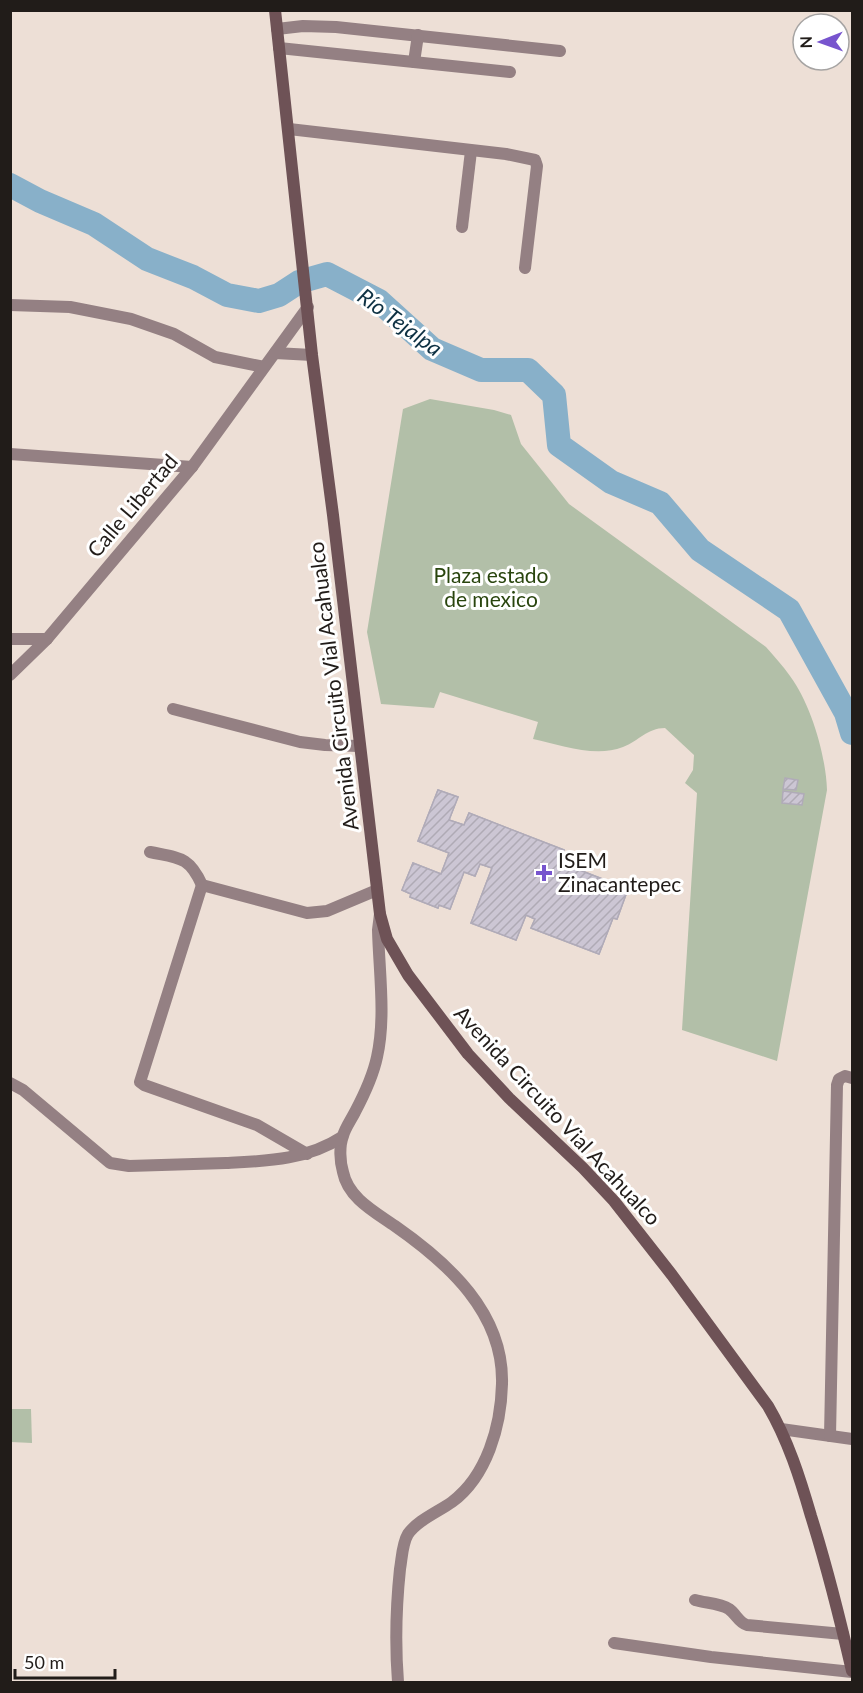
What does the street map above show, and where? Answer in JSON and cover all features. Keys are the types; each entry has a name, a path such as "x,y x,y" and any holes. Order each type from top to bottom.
{"street":[{"name":"Avenida Circuito Vial Acahualco","path":"275,10 312,355 359,746 380,914 387,939 408,975 468,1054 509,1098 583,1168 632,1222 748,1376 781,1429 802,1486 852,1672"},
{"path":"277,29 303,26 336,27 560,51"},
{"path":"414,62 418,36"},
{"path":"279,48 510,72"},
{"path":"289,129 532,158 536,162 525,268"},
{"path":"462,227 471,151"},
{"path":"10,305 70,307 131,319 174,334 215,357 264,366"},
{"name":"Calle Libertad","path":"10,675 47,639 192,467 308,307"},
{"path":"275,353 312,355"},
{"path":"10,454 192,467"},
{"path":"10,639 47,639"},
{"path":"173,709 300,742 359,746"},
{"path":"150,852 184,859 195,871 202,885 140,1082 257,1125 307,1154"},
{"path":"202,885 307,913 327,911 378,890"},
{"path":"10,1083 23,1090 110,1162 129,1166 277,1161 307,1154 332,1144 342,1137 360,1103 377,1057 381,1014 378,930 380,914"},
{"path":"830,1436 837,1085 839,1078 845,1076 852,1078"},
{"path":"342,1137 342,1172 352,1193 444,1264 462,1282 476,1299 488,1321 501,1365 500,1406 489,1452 468,1486 454,1500 414,1527 404,1542 396,1608 398,1683"},
{"path":"781,1429 852,1439"},
{"path":"694,1600 723,1606 730,1610 741,1624 843,1634"},
{"path":"614,1644 711,1658 852,1672"}],"green space":[{"name":"Plaza estado de mexico","path":"430,399 511,415 521,444 569,504 766,647 798,688 816,731 824,762 827,790 777,1061 682,1030 697,793 685,783 693,770 694,755 665,728 648,732 623,747 590,751 533,739 538,722 440,692 434,708 381,704 367,632 403,409"},
{"path":"11,1409 31,1409 32,1443 11,1442"}],"building":[{"path":"785,778 798,780 796,790 783,789"},
{"path":"438,790 458,797 449,820 464,825 469,813 564,850 559,862 628,889 617,919 613,918 599,954 531,928 535,919 526,915 516,940 471,923 492,868 480,864 475,876 464,872 450,909 439,905 438,908 410,897 411,894 402,890 413,863 441,874 449,853 418,841","holes":["541,857 553,862 545,880 533,875"]},
{"path":"438,790 458,797 449,820 464,825 469,813 564,850 559,862 628,889 617,919 613,918 599,954 531,928 535,919 526,915 516,940 471,923 492,868 480,864 475,876 464,872 450,909 439,905 438,908 410,897 411,894 402,890 413,863 441,874 449,853 418,841"},
{"path":"783,791 804,794 802,805 782,803"}],"waterway":[{"name":"Río Tejalpa","path":"10,185 40,201 94,224 147,259 193,277 227,295 259,301 279,295 299,282 327,274 379,301 432,349 481,370 528,370 554,395 559,445 611,482 660,503 700,550 789,610 846,713 852,733"}],"place":[{"name":"ISEM Zinacantepec","path":"544,873"}]}
